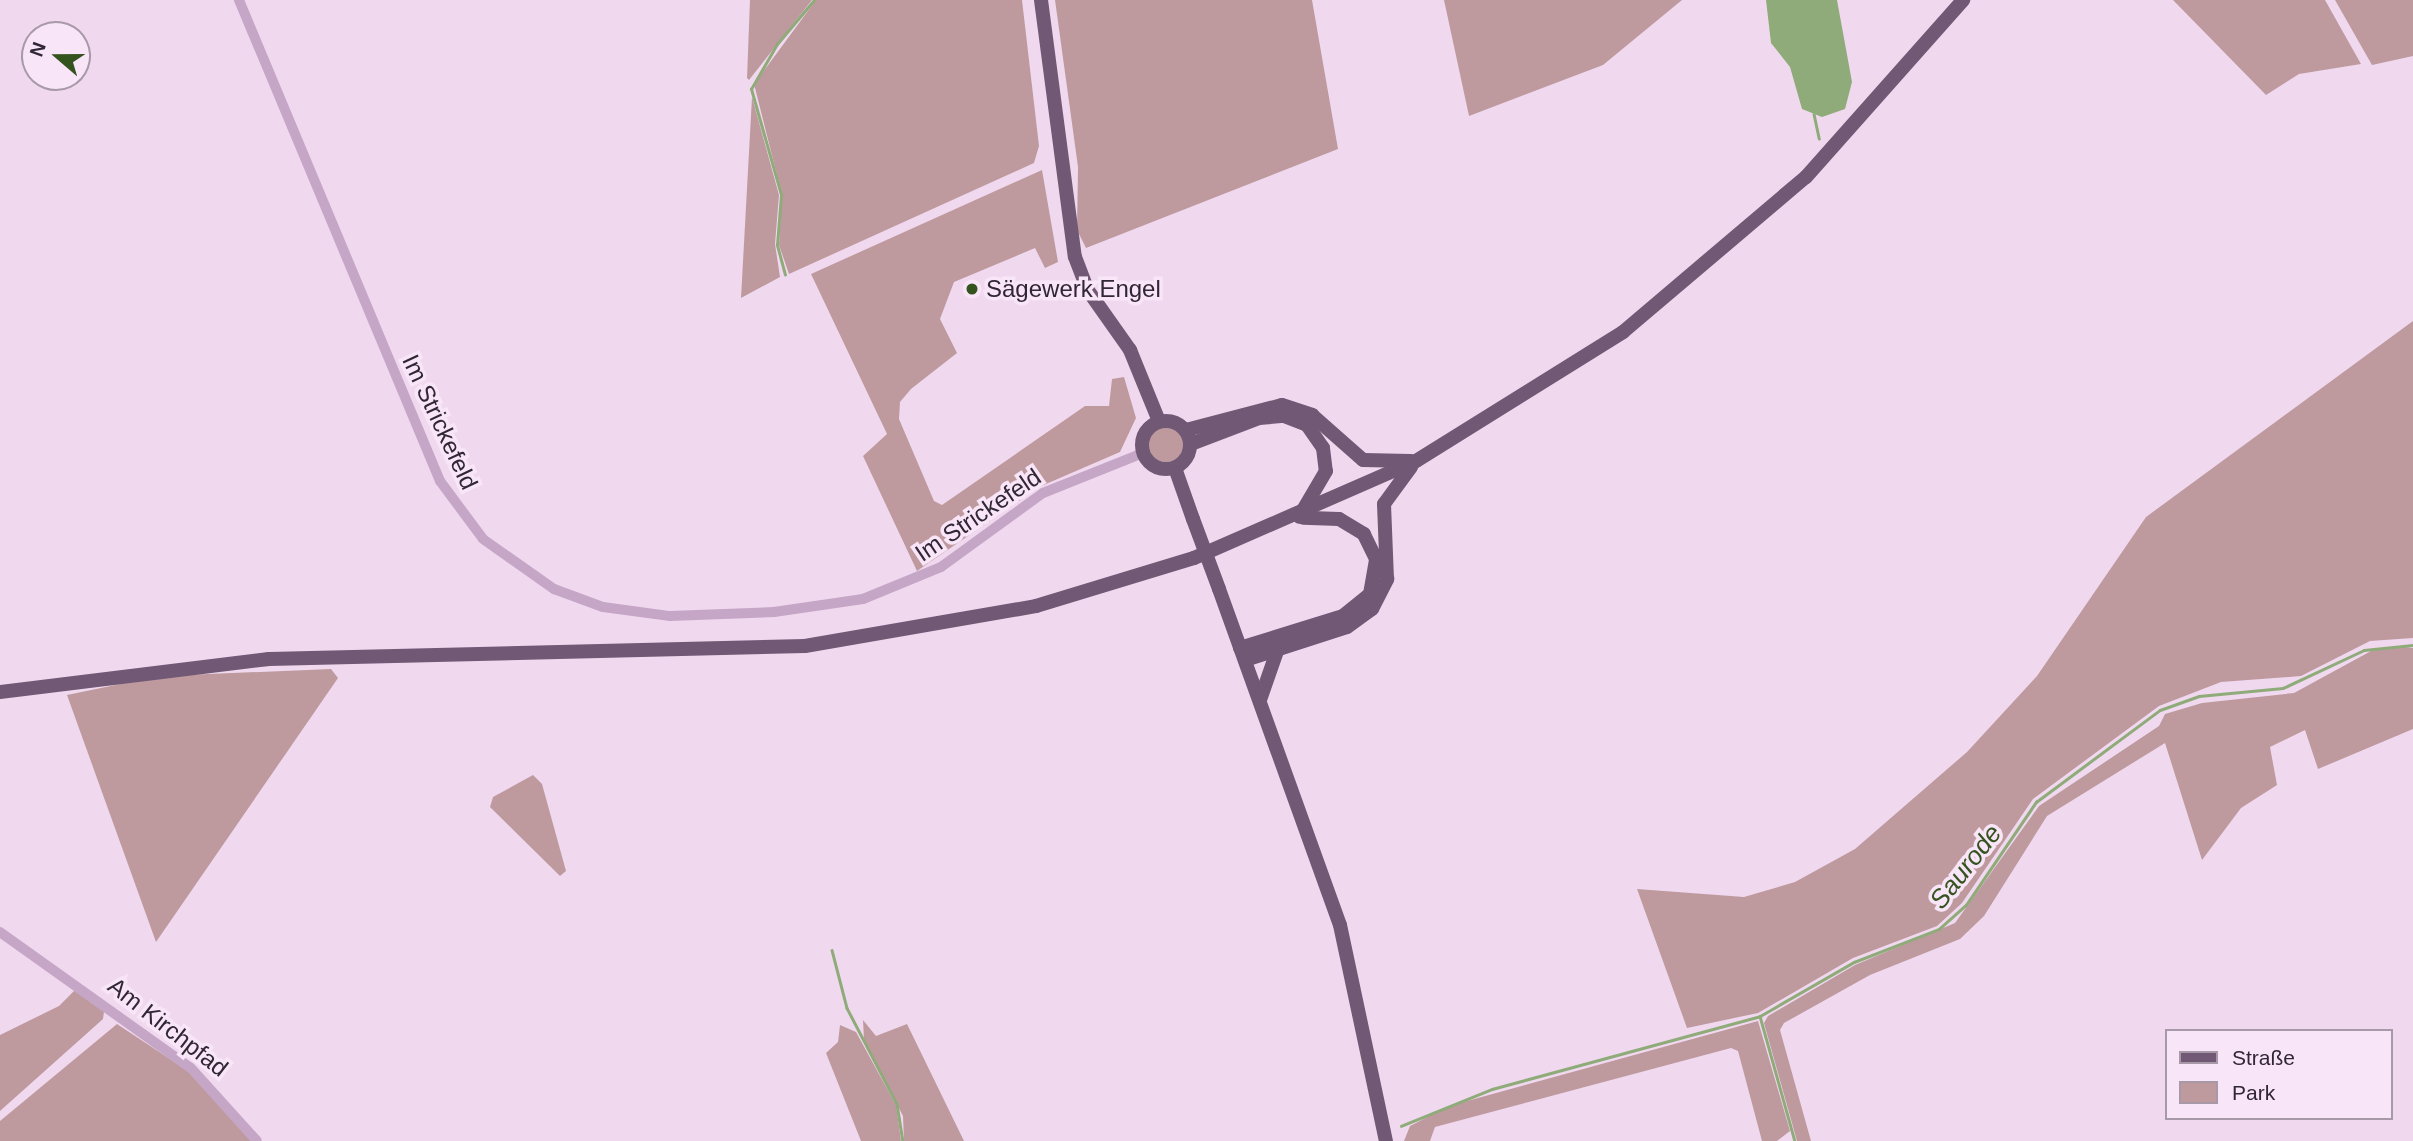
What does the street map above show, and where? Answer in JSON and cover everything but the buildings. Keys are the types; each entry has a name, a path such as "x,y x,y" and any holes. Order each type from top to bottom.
{"main road":[{"path":"1041,0 1075,257 1087,289 1130,350 1158,421 1189,437 1259,418 1284,416 1307,425 1323,448 1326,471 1298,518"},
{"path":"0,692 259,660 699,653 870,637 1036,606 1194,558 1298,518 1416,461 1556,379 1719,255 1835,148 1963,0"},
{"path":"1386,1141 1343,938 1175,468 1189,437 1282,405 1312,415 1363,460 1416,461"},
{"path":"1158,421 1143,438 1143,453 1160,468 1175,468"},
{"path":"1243,654 1277,653 1356,622 1379,600 1389,566 1384,504 1416,461"},
{"path":"1243,654 1354,611 1375,583 1376,559 1357,528 1339,519 1298,518"},
{"path":"1260,702 1267,666 1277,653"}],"street":[{"name":"Im Strickefeld","path":"239,0 440,481 483,538 545,585 603,607 670,616 774,612 863,599 941,567 1043,493 1143,453"},
{"name":"Am Kirchpfad","path":"0,932 191,1068 257,1141"}],"green space":[{"path":"750,0 812,0 749,80 747,78"},
{"path":"816,0 1022,0 1039,146 1034,163 789,274 779,245 782,195 754,84"},
{"path":"1055,0 1312,0 1338,149 1086,248 1077,230 1078,167"},
{"path":"1444,0 1682,0 1603,65 1469,116"},
{"path":"2173,0 2325,0 2361,64 2299,74 2266,95"},
{"path":"2335,0 2413,0 2413,56 2372,65"},
{"path":"752,97 779,195 775,244 780,277 741,298"},
{"path":"1042,170 1058,262 1045,268 1035,248 954,282 940,319 957,353 911,389 900,402 899,419 934,501 942,505 1085,406 1109,406 1112,379 1124,377 1136,418 1120,452 1039,487 917,571 863,456 887,434 811,274"},
{"path":"2413,321 2413,638 2370,641 2301,676 2221,682 2159,706 2033,799 1962,903 1937,926 1853,958 1758,1013 1687,1028 1637,889 1744,897 1795,882 1855,849 1967,752 2037,676 2146,517"},
{"path":"1166,426 1179,431 1184,444 1179,457 1166,462 1153,457 1148,444 1153,431"},
{"path":"2397,646 2413,648 2413,729 2318,769 2305,730 2270,747 2277,785 2241,808 2202,860 2165,743 2047,816 1984,916 1960,939 1870,975 1784,1023 1780,1030 1811,1141 1797,1141 1764,1023 1768,1016 1855,965 1955,923 2039,806 2159,726 2165,714 2202,703 2294,693 2371,651"},
{"path":"331,669 338,678 156,942 67,695 159,676"},
{"path":"533,775 542,784 566,871 560,876 490,807 493,797"},
{"path":"76,989 104,1012 103,1019 0,1111 0,1035 59,1006"},
{"path":"863,1020 876,1036 907,1024 964,1141 904,1141 903,1116 864,1040"},
{"path":"1758,1021 1790,1131 1777,1141 1762,1141 1738,1051 1731,1048 1435,1127 1430,1141 1404,1141 1410,1126 1449,1106"},
{"path":"117,1024 188,1071 251,1141 0,1141 0,1121"},
{"path":"840,1025 856,1032 896,1105 901,1141 861,1141 826,1053 838,1042"}],"shaded area":[{"path":"1766,0 1837,0 1852,82 1845,109 1822,117 1802,109 1790,67 1771,43"}],"waterway":[{"path":"785,275 777,245 781,195 751,89 777,44 814,0"},
{"path":"1814,114 1819,138"},
{"name":"Saurode","path":"1401,1126 1492,1089 1760,1016 1854,962 1939,929 1966,905 2036,802 2160,710 2199,696 2283,688 2364,650 2413,645"},
{"path":"832,950 847,1008 897,1104 903,1141"},
{"path":"1760,1016 1795,1141"}],"place":[{"name":"Sägewerk Engel","path":"972,289"}]}
